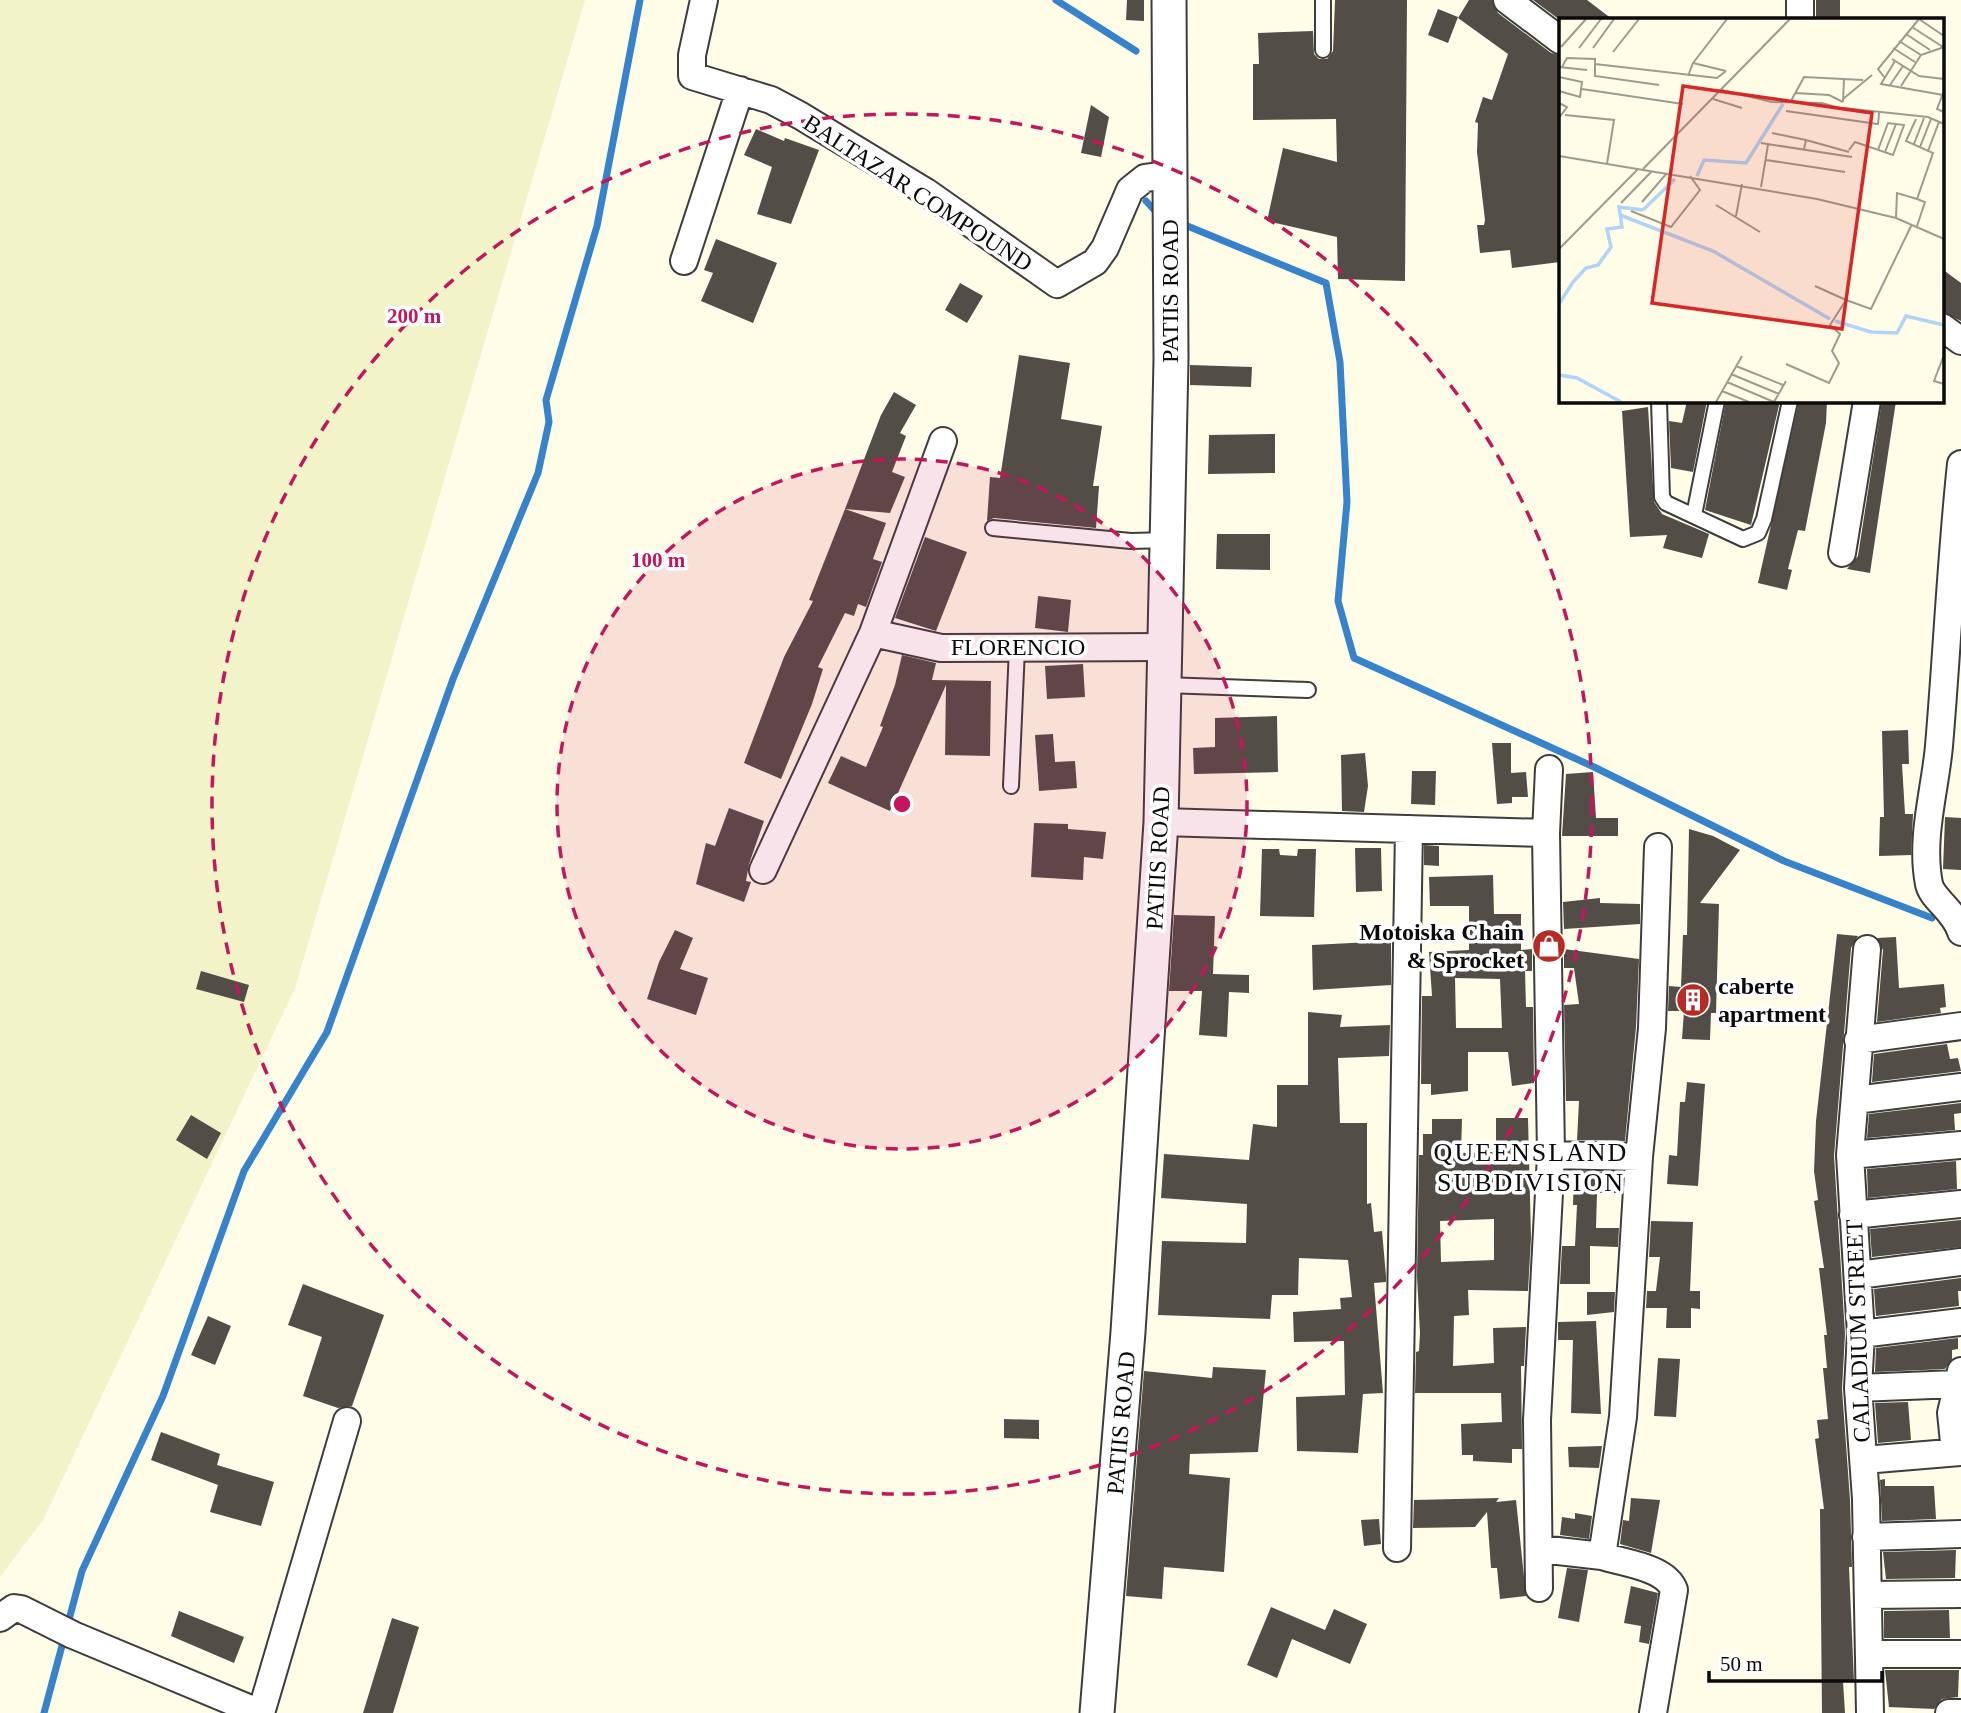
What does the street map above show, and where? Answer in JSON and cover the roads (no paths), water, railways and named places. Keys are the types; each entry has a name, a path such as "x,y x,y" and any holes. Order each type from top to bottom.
{"street":[{"name":"BALTAZAR COMPOUND","path":"704,0 692,55 692,76 771,100 802,116 926,192 1057,284 1095,262 1105,248 1130,190 1145,178 1169,174"},
{"name":"PATIIS ROAD","path":"1097,1713 1133,1265 1161,822 1171,360 1169,0"},
{"path":"1507,0 1559,39"},
{"path":"1800,0 1800,18"},
{"path":"684,261 740,90"},
{"path":"1944,328 1961,341"},
{"path":"1842,553 1867,402"},
{"path":"762,870 873,633 943,440"},
{"path":"1961,464 1950,749 1928,815 1930,888 1957,918 1961,932"},
{"name":"FLORENCIO","path":"873,633 942,648 1164,647"},
{"path":"1539,1588 1537,1420 1551,1155 1546,833 1549,769"},
{"path":"1161,822 1546,833"},
{"path":"1397,1548 1409,829"},
{"path":"1602,1556 1623,1417 1639,1157 1652,1028 1658,846"},
{"name":"CALADIUM STREET","path":"1867,949 1850,1155 1861,1334 1858,1388 1864,1460 1870,1713"},
{"path":"1858,1040 1961,1026"},
{"path":"1854,1100 1961,1087"},
{"path":"1850,1155 1961,1145"},
{"path":"1551,1155 1639,1157"},
{"path":"1853,1215 1961,1204"},
{"path":"1858,1275 1961,1262"},
{"path":"1861,1334 1961,1322"},
{"path":"1858,1388 1959,1377 1951,1413 1958,1452 1864,1460"},
{"path":"0,1618 17,1608 68,1633 261,1713 347,1421"},
{"path":"1866,1537 1961,1534"},
{"path":"1539,1549 1602,1556 1660,1574 1671,1582 1674,1590 1653,1713"},
{"path":"1867,1595 1961,1594"},
{"path":"1869,1654 1961,1654"},
{"path":"1949,1713 1961,1713"}],"lane":[{"path":"1323,0 1323,50"},
{"path":"1659,402 1662,497 1666,503 1743,538 1758,533 1790,402"},
{"path":"1694,515 1717,402"},
{"path":"993,528 1131,541 1168,540"},
{"path":"1011,786 1017,648"},
{"path":"1163,685 1308,690"}],"waterway":[{"path":"44,1713 82,1571 163,1396 244,1171 327,1032 453,679 538,473 549,422 546,400 597,226 640,0"},
{"path":"1056,0 1136,51"},
{"path":"1146,201 1158,214"},
{"path":"1185,232 1185,225 1326,283 1340,362 1347,502 1338,601 1354,658 1594,767 1784,861 1932,918"}],"place":[{"name":"Motoiska Chain & Sprocket","path":"1549,946"},
{"name":"caberte apartment","path":"1693,1000"}],"district":[{"name":"QUEENSLAND SUBDIVISION","path":"1531,1167"}]}
